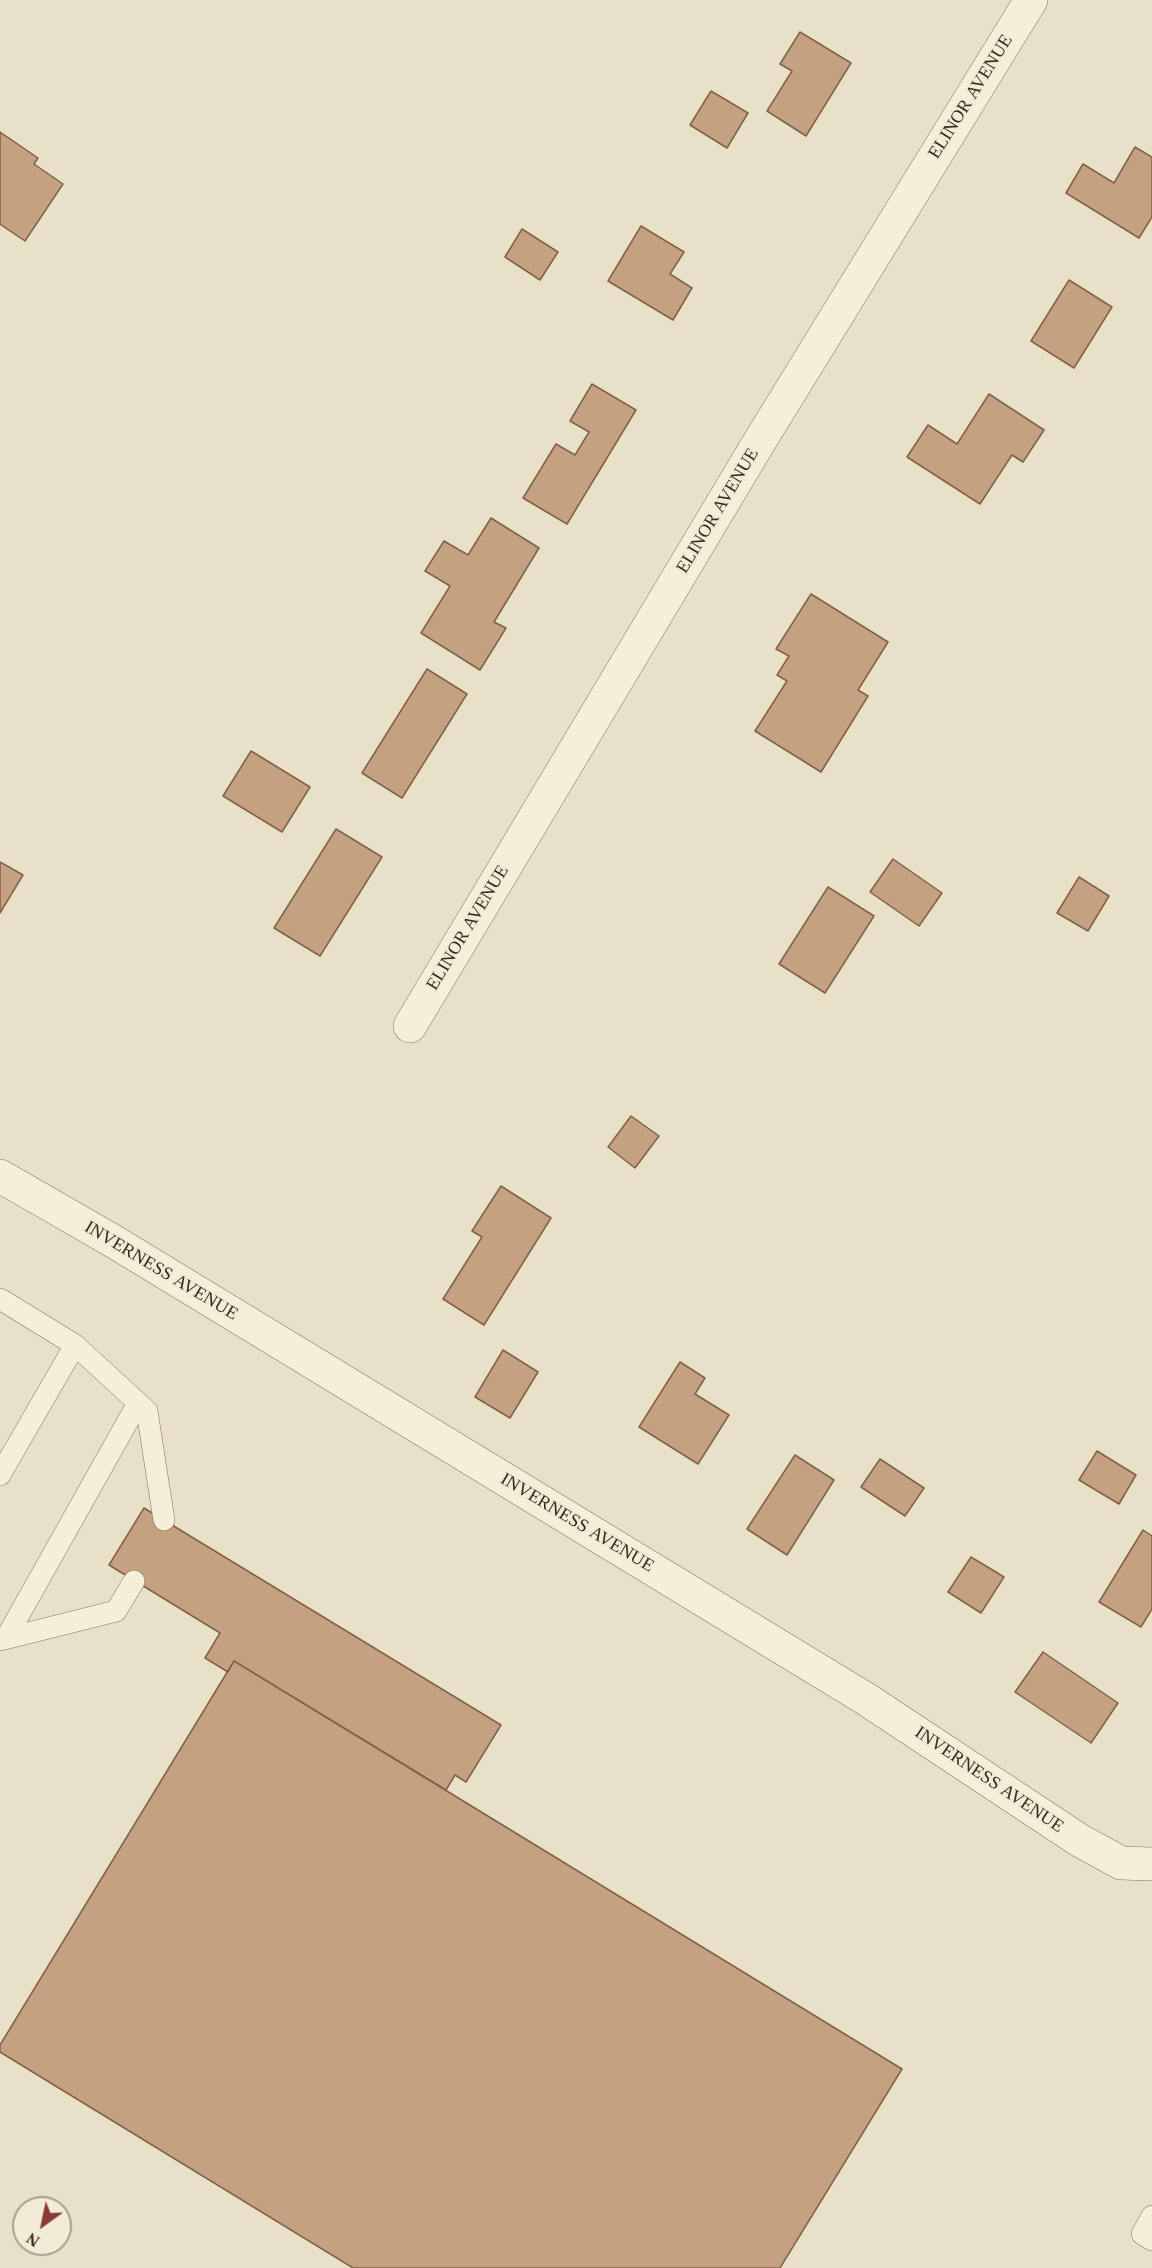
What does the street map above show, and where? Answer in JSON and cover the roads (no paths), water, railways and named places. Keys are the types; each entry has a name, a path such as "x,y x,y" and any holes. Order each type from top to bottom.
{"street":[{"name":"ELINOR AVENUE","path":"410,1026 758,444 1031,0"},
{"name":"INVERNESS AVENUE","path":"0,1176 144,1259 866,1699 1079,1840 1121,1863 1152,1864"}],"lane":[{"path":"0,1299 75,1346 147,1411 164,1520"},
{"path":"0,1475 75,1346"},
{"path":"3,1639 138,1403"},
{"path":"3,1639 116,1611 134,1581"},
{"path":"1152,2216 1142,2234 1152,2240"}]}
